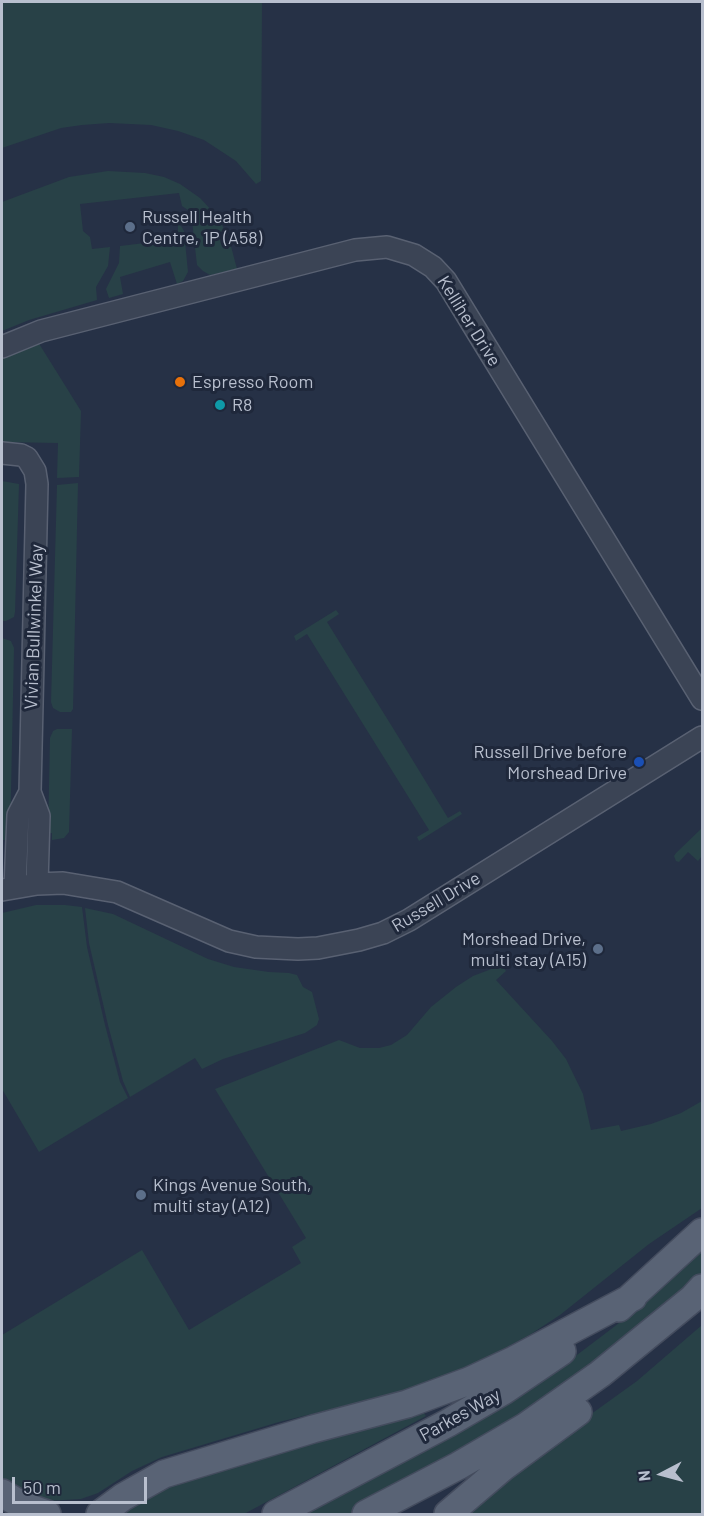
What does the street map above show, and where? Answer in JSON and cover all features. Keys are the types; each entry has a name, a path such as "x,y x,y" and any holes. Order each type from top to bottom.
{"main road":[{"path":"101,1514 123,1497 164,1474 313,1429 407,1404 469,1381 633,1297 702,1232"},
{"path":"366,1515 525,1427 600,1374 692,1299 702,1288"},
{"name":"Parkes Way","path":"276,1515 448,1423 502,1391 558,1355 633,1297"},
{"path":"448,1515 502,1468 650,1359 702,1311"},
{"path":"2,1493 21,1505 47,1515"}],"street":[{"name":"Kelliher Drive","path":"2,347 41,331 355,250 387,247 414,255 433,267 446,281 702,699"},
{"name":"Vivian Bullwinkel Way","path":"2,453 21,455 31,463 37,480 30,792 39,816 37,885"},
{"name":"Russell Drive","path":"8,889 63,884 117,892 229,941 256,947 297,950 359,940 383,933 409,920 702,737"},
{"name":"Vivian Bullwinkel Way","path":"8,889 18,815 30,792"}],"green space":[{"path":"2,2 262,2 261,181 256,184 236,161 204,140 151,125 109,123 61,128 2,148"},
{"path":"108,171 145,173 164,177 180,184 200,198 216,215 228,235 237,269 210,275 197,265 191,212 182,206 179,193 80,204 83,231 90,237 92,249 110,247 108,266 96,287 97,300 29,320 2,331 2,202 69,177"},
{"path":"178,225 184,231 188,272 183,281 177,284 170,262 120,277 123,294 109,298 106,289 119,263 120,246 178,239"},
{"path":"38,342 81,411 79,477 57,478 58,443 2,442 2,358"},
{"path":"2,481 19,484 15,612 14,617 6,621 2,621"},
{"path":"78,483 73,709 71,712 60,712 53,708 51,702 57,485"},
{"path":"336,610 339,614 327,622 448,818 460,811 462,814 419,841 417,837 429,830 307,634 296,641 294,636"},
{"path":"2,638 11,641 14,648 10,840 2,840"},
{"path":"72,729 69,832 64,838 52,840 52,833 48,833 50,738 53,731"},
{"path":"702,828 702,856 698,861 688,852 679,862 676,861 674,856 676,853"},
{"path":"36,905 82,907 87,947 105,1025 120,1082 128,1098 39,1152 2,1089 2,913"},
{"path":"85,908 113,914 208,959 234,967 297,975 303,987 312,992 319,1019 317,1025 305,1033 223,1059 202,1069 195,1058 130,1097 123,1081 108,1025 89,943"},
{"path":"502,965 506,971 496,980 566,1059 583,1094 591,1130 619,1125 621,1131 651,1124 681,1113 702,1101 702,1208 649,1244 560,1315 476,1364 398,1393 279,1422 162,1457 132,1471 98,1493 81,1499 47,1501 37,1498 40,1487 33,1485 29,1496 2,1479 2,1335 142,1250 189,1330 301,1263 292,1247 306,1238 215,1089 339,1040 360,1048 379,1048 391,1045 407,1035 431,1007 456,987 473,976"},
{"path":"702,1251 702,1276 589,1373 442,1465 349,1514 297,1514 569,1361 627,1317"},
{"path":"702,1325 702,1514 465,1514 587,1417 637,1381"},
{"path":"421,1409 426,1416 244,1514 119,1514 166,1488 185,1481"}],"place":[{"name":"Russell Health Centre, 1P (A58)","path":"130,227"},
{"name":"Espresso Room","path":"180,382"},
{"name":"R8","path":"220,405"},
{"name":"Russell Drive before Morshead Drive","path":"639,762"},
{"name":"Morshead Drive, multi stay (A15)","path":"598,949"},
{"name":"Kings Avenue South, multi stay (A12)","path":"141,1195"}]}
